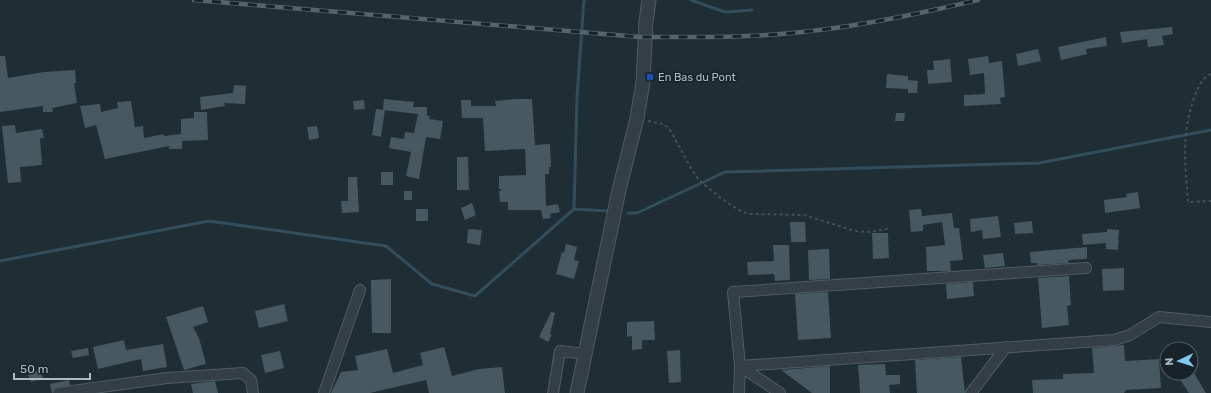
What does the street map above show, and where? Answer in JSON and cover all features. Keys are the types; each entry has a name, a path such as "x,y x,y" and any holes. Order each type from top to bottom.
{"street":[{"path":"577,393 619,190 637,118 643,82 646,22 649,0"},
{"path":"739,393 740,366 733,292 1086,268"},
{"path":"324,393 360,290"},
{"path":"740,366 1114,340 1130,335 1159,317 1211,322"},
{"path":"972,393 1006,347"},
{"path":"553,393 560,351 586,354"},
{"path":"740,366 780,393"},
{"path":"58,393 167,378 243,372 251,380 253,393"}],"path":[{"path":"1211,74 1199,86 1187,121 1184,142 1188,202 1211,201"},
{"path":"637,118 663,124 669,128 692,170 700,181 722,199 742,212 752,214 804,215 855,231 870,232 891,228"}],"building":[{"path":"1172,27 1173,34 1162,36 1164,45 1148,47 1147,39 1122,43 1120,32"},
{"path":"1106,37 1107,46 1086,49 1087,54 1061,60 1058,47"},
{"path":"1038,49 1041,61 1018,66 1016,54"},
{"path":"0,56 5,56 8,78 44,72 75,70 76,83 74,83 77,103 52,108 53,112 43,112 43,106 0,112"},
{"path":"988,56 989,63 1002,61 1005,97 1000,98 1001,104 964,106 964,95 985,94 984,73 970,75 968,59"},
{"path":"950,59 952,82 928,84 927,70 934,70 933,61"},
{"path":"887,74 908,76 908,80 918,81 917,93 908,93 908,89 886,88"},
{"path":"234,85 246,86 245,104 224,103 225,106 201,110 200,97 233,93"},
{"path":"384,99 414,102 413,107 427,107 427,116 430,116 429,119 443,121 440,139 426,137 419,179 406,176 411,152 389,148 391,137 404,139 405,132 414,133 418,114 383,110"},
{"path":"532,99 535,145 550,144 551,167 549,167 549,174 545,174 546,206 558,204 560,212 550,214 551,218 543,219 541,210 508,210 508,202 500,202 499,191 503,189 499,189 499,176 526,175 525,149 485,151 483,118 462,118 461,100 471,100 471,106 496,106 495,101"},
{"path":"364,100 365,109 354,110 353,101"},
{"path":"131,101 135,127 143,126 144,138 164,134 164,136 181,134 181,119 194,118 194,112 207,112 208,140 182,141 182,149 169,149 169,146 105,159 96,125 85,128 80,106 100,104 101,112 118,108 117,102"},
{"path":"376,109 385,110 381,137 372,135"},
{"path":"896,113 905,113 904,121 895,121"},
{"path":"15,125 16,133 42,129 44,138 40,138 42,165 20,167 21,182 8,183 2,126"},
{"path":"317,126 319,138 309,140 307,127"},
{"path":"457,157 468,157 469,190 457,190"},
{"path":"381,172 393,172 393,185 381,185"},
{"path":"348,177 357,177 359,212 342,213 341,201 348,201"},
{"path":"404,191 412,191 412,200 404,200"},
{"path":"1138,192 1140,208 1105,213 1104,200 1127,197 1126,194"},
{"path":"472,203 476,215 465,220 461,208"},
{"path":"416,209 428,209 428,221 416,221"},
{"path":"921,209 922,216 952,213 954,228 959,228 963,260 950,261 951,271 927,271 926,247 945,245 942,222 923,225 923,231 911,232 909,210"},
{"path":"998,216 1001,237 983,239 982,230 971,232 970,219"},
{"path":"1032,221 1033,233 1015,234 1014,223"},
{"path":"790,222 805,222 806,242 791,242"},
{"path":"468,229 482,230 480,245 467,243"},
{"path":"1107,229 1119,230 1118,250 1106,249 1106,243 1083,245 1082,234 1107,232"},
{"path":"872,233 888,233 889,258 873,259"},
{"path":"566,244 577,247 574,260 579,261 574,279 556,274 562,252 564,253"},
{"path":"773,245 789,245 790,280 775,281 774,274 748,275 747,262 774,261"},
{"path":"1087,247 1087,259 1068,260 1069,263 1037,265 1037,263 1031,263 1030,252"},
{"path":"829,249 830,279 809,280 808,250"},
{"path":"1003,253 1005,266 985,268 983,255"},
{"path":"1124,268 1124,290 1103,291 1102,269"},
{"path":"1069,276 1071,305 1067,306 1069,325 1042,328 1038,278"},
{"path":"391,279 391,333 372,333 371,280"},
{"path":"973,282 974,296 947,299 946,284"},
{"path":"828,292 831,338 798,340 795,294"},
{"path":"284,304 288,321 259,328 255,311"},
{"path":"203,306 208,322 193,327 199,338 206,364 184,370 166,317"},
{"path":"551,312 555,313 550,334 552,335 548,342 539,337"},
{"path":"654,321 655,340 642,340 642,349 632,350 632,336 627,337 627,322"},
{"path":"124,340 126,350 163,344 167,367 143,371 141,359 98,369 93,347"},
{"path":"1124,345 1125,361 1159,359 1159,381 1161,381 1161,388 1126,390 1124,393 1033,393 1032,380 1063,379 1063,374 1094,373 1092,348"},
{"path":"444,347 452,376 479,369 502,367 505,393 429,393 426,380 370,393 331,393 341,372 358,370 355,356 387,349 393,373 423,365 420,353"},
{"path":"88,348 89,355 73,358 71,351"},
{"path":"680,350 681,382 669,383 667,351"},
{"path":"280,351 284,368 265,373 261,355"},
{"path":"961,357 965,393 917,393 915,360"},
{"path":"885,364 886,375 900,375 900,384 889,385 890,393 860,393 858,365"},
{"path":"830,366 830,393 812,393 781,370"},
{"path":"39,370 43,378 31,382 28,375"},
{"path":"69,380 70,385 54,388 52,393 50,384"},
{"path":"215,381 218,393 193,393 191,384"},
{"path":"1181,381 1199,381 1206,393 1189,393"}],"waterway":[{"path":"574,209 577,97 584,0"},
{"path":"691,0 725,12 752,10"},
{"path":"628,213 637,213 725,172 1039,163 1211,130"},
{"path":"0,261 209,221 386,246 432,284 475,296 574,209 608,211"}],"railway":[{"path":"194,0 640,37 728,37 805,32 904,16 978,0"}],"place":[{"name":"En Bas du Pont","path":"650,77"}]}
